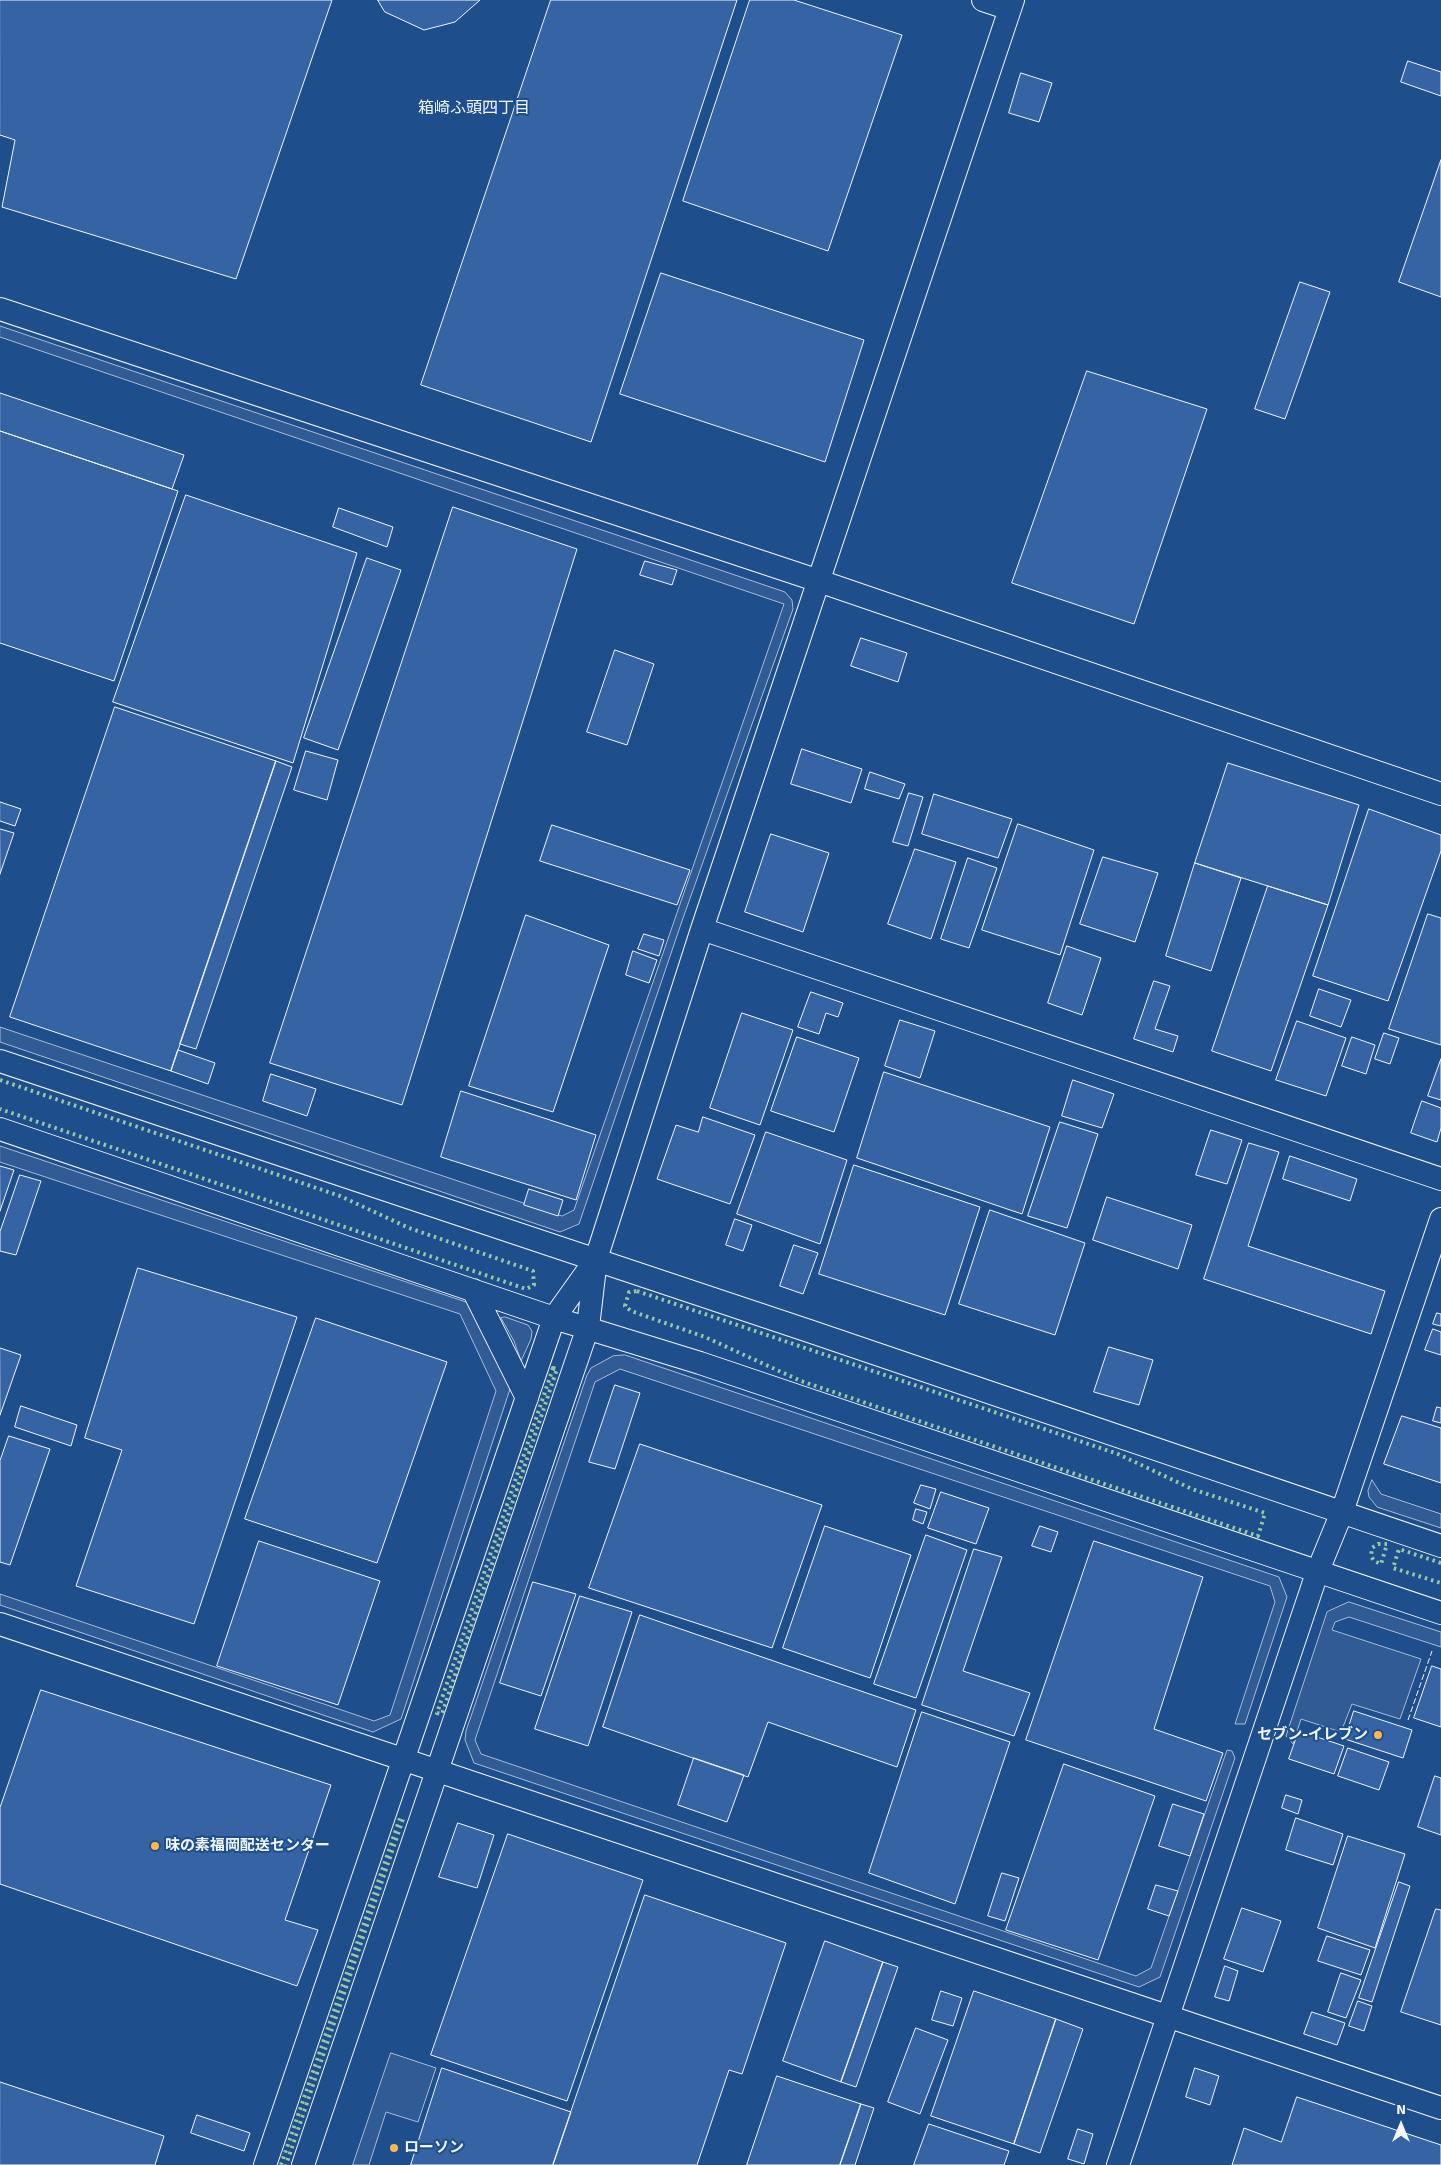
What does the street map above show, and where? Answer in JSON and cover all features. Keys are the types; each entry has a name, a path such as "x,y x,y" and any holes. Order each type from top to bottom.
{"street":[{"path":"303,2165 588,1327 596,1259 702,929 1011,4 983,0"},
{"path":"0,309 818,581 1441,794"},
{"path":"702,929 1441,1179"},
{"path":"0,1061 596,1259 1441,1546"},
{"path":"0,1129 554,1318 700,1363 1317,1573 1441,1613"},
{"path":"1118,2165 1317,1573 1342,1512 1441,1219"},
{"path":"265,2165 554,1318 596,1259"},
{"path":"473,1290 527,1398"},
{"path":"0,1624 404,1761 1169,2015 1441,2108"}],"shaded area":[{"path":"0,326 785,592 792,600 793,609 682,921 579,1224 560,1232 0,1042 0,1027 562,1216 574,1210 784,604 0,337"},
{"path":"0,1146 469,1303 511,1386 401,1719 373,1732 0,1605 0,1594 374,1721 390,1715 496,1391 460,1314 0,1162"},
{"path":"505,1317 528,1325 532,1331 531,1339 521,1361 514,1341 501,1318"},
{"path":"625,1355 1279,1577 1287,1597 1245,1724 1235,1724 1275,1602 1270,1586 620,1369 595,1382 475,1740 481,1754 1136,1976 1151,1968 1227,1750 1232,1751 1235,1758 1160,1977 1139,1987 474,1763 465,1740 466,1731 587,1375 591,1368 613,1356"},
{"path":"1372,1480 1381,1494 1441,1514 1441,1528 1377,1507 1369,1497 1368,1491"},
{"path":"1349,1602 1441,1632 1441,1647 1349,1617 1335,1622 1332,1630 1421,1659 1400,1719 1352,1704 1341,1732 1301,1719 1293,1744 1286,1736 1327,1612"},
{"path":"391,2053 436,2068 418,2122 386,2112 369,2165 353,2165"}],"building":[{"path":"0,0 332,0 236,279 2,207 15,140 0,135"},
{"path":"378,0 480,0 455,22 424,30 385,12"},
{"path":"551,0 737,0 591,442 421,385"},
{"path":"750,0 794,0 902,35 828,251 683,201"},
{"path":"1408,61 1441,72 1441,96 1401,82"},
{"path":"1021,73 1052,83 1039,122 1009,113"},
{"path":"1441,160 1441,297 1399,282"},
{"path":"661,273 864,340 825,462 620,394"},
{"path":"1300,282 1330,292 1285,419 1255,409"},
{"path":"1087,371 1207,409 1134,624 1012,583"},
{"path":"0,393 184,455 172,489 0,431"},
{"path":"0,431 178,491 114,681 0,643"},
{"path":"186,495 357,553 293,763 113,702"},
{"path":"453,507 577,549 402,1105 270,1063"},
{"path":"339,508 393,527 387,547 333,527"},
{"path":"367,558 401,570 338,750 304,738"},
{"path":"645,561 677,570 672,585 640,575"},
{"path":"861,638 907,653 898,682 851,666"},
{"path":"615,650 654,664 627,745 587,732"},
{"path":"115,707 276,761 171,1071 10,1017"},
{"path":"802,749 862,769 851,803 791,784"},
{"path":"306,751 338,760 327,800 294,790"},
{"path":"276,761 292,767 196,1049 180,1044"},
{"path":"1228,763 1359,805 1328,905 1195,863"},
{"path":"870,772 905,784 899,799 865,789"},
{"path":"909,793 923,797 908,846 893,842"},
{"path":"934,794 1012,819 998,858 922,834"},
{"path":"0,802 21,809 15,826 0,821"},
{"path":"1369,809 1441,835 1441,851 1388,1001 1313,976"},
{"path":"1018,824 1094,850 1060,955 982,930"},
{"path":"552,825 690,870 677,905 540,861"},
{"path":"0,829 14,833 0,874"},
{"path":"771,834 829,853 803,932 745,912"},
{"path":"915,849 956,862 931,939 888,924"},
{"path":"1103,857 1158,873 1135,942 1080,924"},
{"path":"968,858 997,868 969,948 941,939"},
{"path":"1195,863 1241,878 1211,971 1166,956"},
{"path":"1268,886 1328,905 1271,1071 1212,1051"},
{"path":"1428,914 1441,918 1441,1045 1389,1029"},
{"path":"526,915 609,945 553,1112 469,1086"},
{"path":"644,934 664,940 659,956 638,949"},
{"path":"1067,946 1101,958 1082,1015 1048,1003"},
{"path":"633,951 657,960 649,983 626,975"},
{"path":"1154,981 1170,986 1155,1029 1178,1036 1173,1052 1134,1039"},
{"path":"1319,989 1351,1000 1341,1027 1310,1016"},
{"path":"811,992 843,1003 838,1017 826,1013 819,1034 798,1027"},
{"path":"742,1013 793,1030 760,1125 710,1108"},
{"path":"900,1020 935,1031 920,1078 885,1066"},
{"path":"1297,1021 1346,1038 1326,1096 1276,1080"},
{"path":"1384,1033 1399,1038 1390,1064 1375,1059"},
{"path":"797,1037 859,1058 834,1132 771,1111"},
{"path":"1352,1037 1375,1045 1366,1074 1342,1066"},
{"path":"178,1050 215,1063 208,1084 171,1071"},
{"path":"1441,1059 1441,1100 1428,1096"},
{"path":"884,1072 1050,1127 1022,1214 857,1158"},
{"path":"271,1074 316,1089 307,1116 263,1101"},
{"path":"1073,1080 1114,1094 1102,1128 1062,1116"},
{"path":"461,1091 596,1135 576,1200 441,1157"},
{"path":"1422,1101 1441,1108 1441,1128 1437,1142 1411,1133"},
{"path":"703,1117 755,1135 730,1204 657,1179 676,1125 698,1132"},
{"path":"1060,1122 1098,1134 1067,1228 1028,1216"},
{"path":"1211,1130 1242,1140 1227,1184 1196,1175"},
{"path":"766,1132 847,1160 820,1244 737,1214"},
{"path":"1249,1143 1279,1152 1248,1246 1385,1291 1371,1334 1204,1279"},
{"path":"1290,1156 1357,1179 1350,1201 1283,1179"},
{"path":"854,1165 980,1207 945,1315 819,1274"},
{"path":"0,1166 14,1170 0,1211"},
{"path":"20,1175 41,1181 16,1255 0,1251 0,1232"},
{"path":"529,1189 563,1200 558,1216 524,1205"},
{"path":"1107,1197 1192,1225 1178,1269 1093,1240"},
{"path":"990,1210 1085,1243 1055,1335 959,1304"},
{"path":"735,1219 752,1225 743,1251 726,1245"},
{"path":"794,1245 818,1253 803,1294 780,1286"},
{"path":"138,1268 297,1317 194,1624 76,1586 122,1450 85,1438"},
{"path":"1437,1313 1441,1314 1441,1326 1433,1324"},
{"path":"316,1318 447,1362 377,1563 245,1519"},
{"path":"1433,1329 1441,1332 1441,1355 1425,1350"},
{"path":"1109,1347 1153,1360 1139,1405 1094,1392"},
{"path":"0,1348 21,1355 0,1415"},
{"path":"615,1385 640,1393 615,1469 589,1462"},
{"path":"21,1406 77,1425 71,1446 15,1427"},
{"path":"1437,1407 1441,1408 1441,1423 1433,1421"},
{"path":"1402,1416 1441,1428 1441,1483 1384,1464"},
{"path":"9,1436 50,1449 10,1565 0,1562 0,1461"},
{"path":"640,1444 822,1505 772,1648 589,1588"},
{"path":"921,1485 936,1489 930,1509 914,1503"},
{"path":"941,1492 989,1508 976,1544 928,1528"},
{"path":"916,1509 927,1512 923,1524 913,1520"},
{"path":"825,1526 911,1555 870,1678 783,1648"},
{"path":"1040,1526 1058,1532 1051,1552 1032,1546"},
{"path":"926,1535 967,1550 916,1698 874,1684"},
{"path":"259,1541 380,1581 338,1705 217,1666"},
{"path":"1094,1541 1203,1577 1154,1729 1223,1753 1206,1801 1026,1740"},
{"path":"974,1549 1002,1557 963,1671 1030,1693 1014,1736 922,1705"},
{"path":"533,1582 576,1594 541,1696 500,1683"},
{"path":"580,1596 632,1612 588,1746 535,1729"},
{"path":"640,1615 916,1710 897,1767 768,1722 748,1777 603,1727"},
{"path":"1432,1666 1441,1669 1441,1727 1414,1718"},
{"name":"味の素福岡配送センター","path":"41,1690 331,1785 285,1920 318,1930 297,1986 0,1884 0,1808"},
{"name":"セブン-イレブン","path":"1354,1711 1412,1730 1403,1758 1345,1739"},
{"path":"922,1712 1010,1742 955,1904 869,1873"},
{"path":"1299,1731 1344,1746 1334,1774 1289,1759"},
{"path":"1348,1748 1389,1762 1379,1790 1338,1776"},
{"path":"694,1758 744,1775 727,1822 678,1805"},
{"path":"1064,1764 1155,1796 1098,1960 1006,1930"},
{"path":"1435,1776 1441,1778 1441,1835 1418,1827"},
{"path":"1286,1795 1302,1800 1298,1814 1282,1808"},
{"path":"1173,1804 1204,1814 1190,1856 1159,1846"},
{"path":"1296,1818 1343,1834 1333,1865 1286,1850"},
{"path":"458,1823 494,1835 477,1888 439,1877"},
{"path":"508,1834 643,1880 567,2101 431,2055"},
{"path":"1348,1836 1405,1854 1375,1948 1318,1928"},
{"path":"1002,1873 1019,1878 1005,1921 988,1916"},
{"path":"1399,1882 1410,1886 1372,2002 1359,1998"},
{"path":"1156,1885 1178,1891 1169,1916 1148,1909"},
{"path":"645,1895 786,1943 742,2074 729,2070 697,2165 553,2165"},
{"path":"1242,1908 1281,1921 1263,1972 1224,1959"},
{"path":"1436,1909 1441,1910 1441,2025 1401,2012"},
{"path":"1327,1936 1370,1950 1361,1975 1318,1961"},
{"path":"825,1941 883,1962 841,2082 783,2061"},
{"path":"883,1962 898,1967 856,2087 841,2082"},
{"path":"1225,1966 1238,1971 1229,2001 1215,1997"},
{"path":"1341,1973 1361,1980 1346,2018 1328,2012"},
{"path":"941,1991 962,1998 953,2026 932,2020"},
{"path":"974,1991 1056,2019 1014,2144 931,2116"},
{"path":"1358,2001 1372,2006 1364,2031 1349,2026"},
{"path":"1312,2012 1345,2023 1337,2045 1304,2034"},
{"path":"1056,2019 1083,2029 1040,2153 1014,2144"},
{"path":"916,2028 948,2040 920,2114 888,2102"},
{"path":"442,2068 571,2112 553,2165 411,2165"},
{"path":"1195,2068 1219,2076 1210,2105 1186,2097"},
{"path":"777,2076 861,2104 840,2165 747,2165"},
{"path":"0,2082 164,2136 155,2165 0,2165"},
{"path":"1297,2097 1441,2145 1441,2165 1232,2165 1244,2128 1281,2142"},
{"path":"861,2104 874,2108 855,2165 840,2165"},
{"path":"197,2115 250,2133 244,2151 191,2133"},
{"path":"929,2124 1009,2151 1004,2165 914,2165"},
{"path":"1078,2129 1093,2134 1084,2164 1068,2159"}],"hedge":[{"path":"0,1080 340,1196 409,1228 533,1271 534,1285 526,1289 0,1109"},
{"path":"637,1291 1118,1454 1192,1489 1265,1513 1258,1536 801,1381 705,1337 631,1311 625,1306 629,1292 637,1291"},
{"path":"553,1368 557,1369 442,1714 437,1713 553,1368"},
{"path":"1378,1544 1387,1544 1381,1564 1374,1561 1371,1556 1372,1548 1378,1544"},
{"path":"1441,1563 1399,1549 1393,1568 1441,1583"},
{"path":"281,2165 400,1818 403,1819 286,2165"}],"fence":[{"path":"1408,1720 1432,1651"}],"place":[{"name":"セブン-イレブン","path":"1378,1735"},
{"name":"味の素福岡配送センター","path":"155,1846"},
{"name":"ローソン","path":"394,2148"}],"district":[{"name":"箱崎ふ頭四丁目","path":"474,109"}]}
